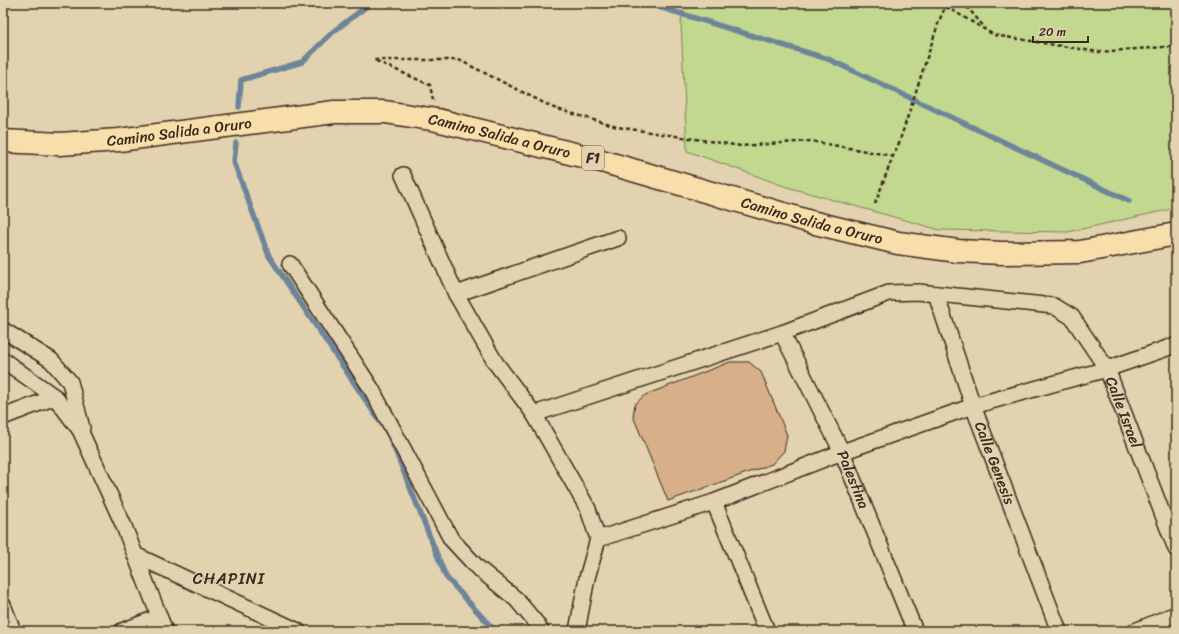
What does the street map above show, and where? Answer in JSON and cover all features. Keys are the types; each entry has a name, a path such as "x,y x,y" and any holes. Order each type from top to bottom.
{"highway":[{"name":"Camino Salida a Oruro","path":"3,141 60,144 119,140 334,112 385,112 438,120 598,160 811,222 898,243 958,251 1003,253 1080,252 1176,234"}],"street":[{"path":"403,175 456,294 495,362 534,414 588,509 598,539 587,578 577,631"},
{"path":"456,294 618,238"},
{"path":"290,264 371,388 451,539 478,568 516,599 541,631"},
{"name":"Calle Israel","path":"534,414 782,333 889,293 918,292 1054,306 1072,317 1107,369 1176,549"},
{"name":"Calle Genesis","path":"936,294 973,406 1059,631"},
{"path":"3,330 51,360 70,382 86,442"},
{"name":"Palestina","path":"782,333 842,452 915,631"},
{"path":"598,539 714,502 842,452 973,406 1107,369 1176,345"},
{"path":"3,360 55,397 80,430 123,524 162,624 122,631"},
{"path":"3,417 55,397"},
{"path":"714,502 766,631"},
{"path":"135,555 298,631"},
{"path":"3,605 13,631"},
{"path":"1135,631 1176,614"}],"path":[{"path":"940,3 946,4 994,35 1098,52 1176,46"},
{"path":"960,3 968,8 986,30"},
{"path":"1085,3 1106,3"},
{"path":"875,204 899,143 946,4"},
{"path":"438,120 430,85 374,60 459,60 554,108 617,127 741,146 811,141 893,156"}],"green space":[{"path":"684,3 1176,3 1176,208 1068,232 940,230 787,187 687,151 681,23"}],"building":[{"path":"730,362 749,362 761,372 787,435 784,451 772,464 668,501 633,416 635,404 645,395"}],"waterway":[{"path":"239,107 241,80 302,62 334,31 371,3"},
{"path":"646,3 828,59 1129,201"},
{"path":"236,143 234,162 269,256 389,435 446,577 495,631"}],"district":[{"name":"CHAPINI","path":"229,578"}]}
